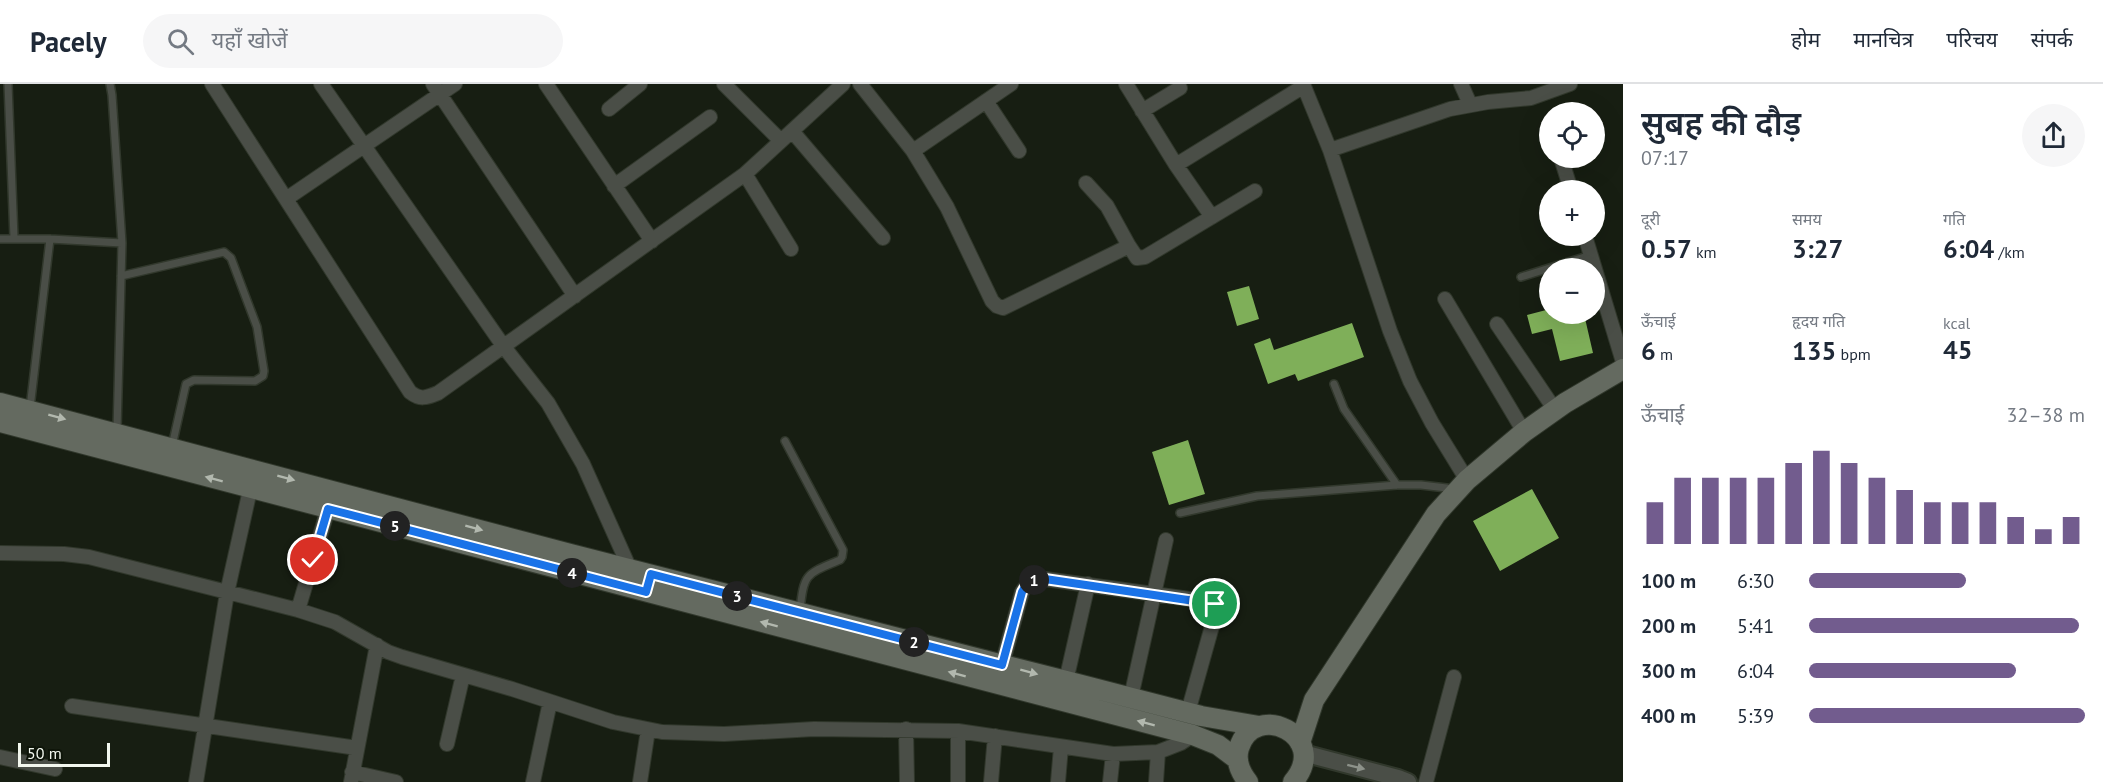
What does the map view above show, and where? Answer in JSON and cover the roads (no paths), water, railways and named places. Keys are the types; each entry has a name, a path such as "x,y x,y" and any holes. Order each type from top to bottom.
{"main road":[{"path":"1302,748 1314,700 1436,514 1462,484 1524,432 1555,410 1623,369"},
{"path":"0,403 30,410 93,437 117,433 172,448 328,509 431,526 630,569 649,583 800,613 1201,716 1259,726 1270,724 1280,726 1293,733 1302,748 1304,761 1298,782"},
{"path":"0,422 93,437 649,583 1193,735 1218,746 1242,775"},
{"path":"1280,726 1314,700"},
{"path":"1242,775 1241,743 1245,736 1259,726"}],"street":[{"path":"212,84 410,392 417,397 428,397 438,393 745,174 843,84"},
{"path":"321,84 504,346 548,403 583,464 630,569"},
{"path":"286,200 364,147 436,89 455,84"},
{"path":"546,84 652,241"},
{"path":"724,84 781,141"},
{"path":"860,84 912,151 947,207 997,306 1009,307 1129,246"},
{"path":"912,151 1011,84"},
{"path":"1126,84 1176,165 1212,217"},
{"path":"1461,84 1470,104"},
{"path":"1330,150 1450,109 1470,104 1531,98 1570,84"},
{"path":"1176,165 1304,85 1330,150 1390,331 1410,381 1462,484"},
{"path":"609,109 632,86"},
{"path":"1142,111 1180,88"},
{"path":"436,89 575,296"},
{"path":"986,101 1019,151"},
{"path":"614,186 710,117"},
{"path":"792,131 883,238"},
{"path":"745,174 791,249"},
{"path":"1086,183 1107,206 1137,258 1145,257 1255,191"},
{"path":"1588,246 1623,362"},
{"path":"1445,299 1524,432"},
{"path":"1497,324 1555,410"},
{"path":"196,782 227,593 253,479"},
{"path":"298,610 328,509"},
{"path":"1131,697 1166,540"},
{"path":"0,553 64,554 89,557 298,610 336,622 402,657 614,722 648,730 686,734 814,729 958,731 1113,754 1158,752 1181,743 1193,735"},
{"path":"1002,665 1022,592 1033,580 1045,579 1088,584 1211,602 1216,608 1188,712"},
{"path":"1066,681 1088,584"},
{"path":"377,645 352,777 396,782"},
{"path":"447,744 463,675"},
{"path":"1426,782 1454,677"},
{"path":"533,782 550,702"},
{"path":"72,706 357,748"},
{"path":"906,729 907,782"},
{"path":"640,782 648,730"},
{"path":"958,731 958,782"},
{"path":"991,782 994,736"},
{"path":"1058,782 1061,747"},
{"path":"1302,748 1408,782"},
{"path":"1156,782 1158,752"},
{"path":"1110,782 1113,754"},
{"path":"0,757 55,769"}],"lane":[{"path":"8,84 14,238"},
{"path":"110,84 122,243 117,433"},
{"path":"0,239 122,243"},
{"path":"30,410 50,239"},
{"path":"122,276 224,252 231,258 257,327 263,376 255,381 194,380 186,384 172,448"},
{"path":"1521,277 1591,255"},
{"path":"1334,384 1349,417 1397,485"},
{"path":"785,441 843,550 840,560 809,575 803,586 800,613"},
{"path":"1180,513 1257,496 1397,485 1462,484"}]}
